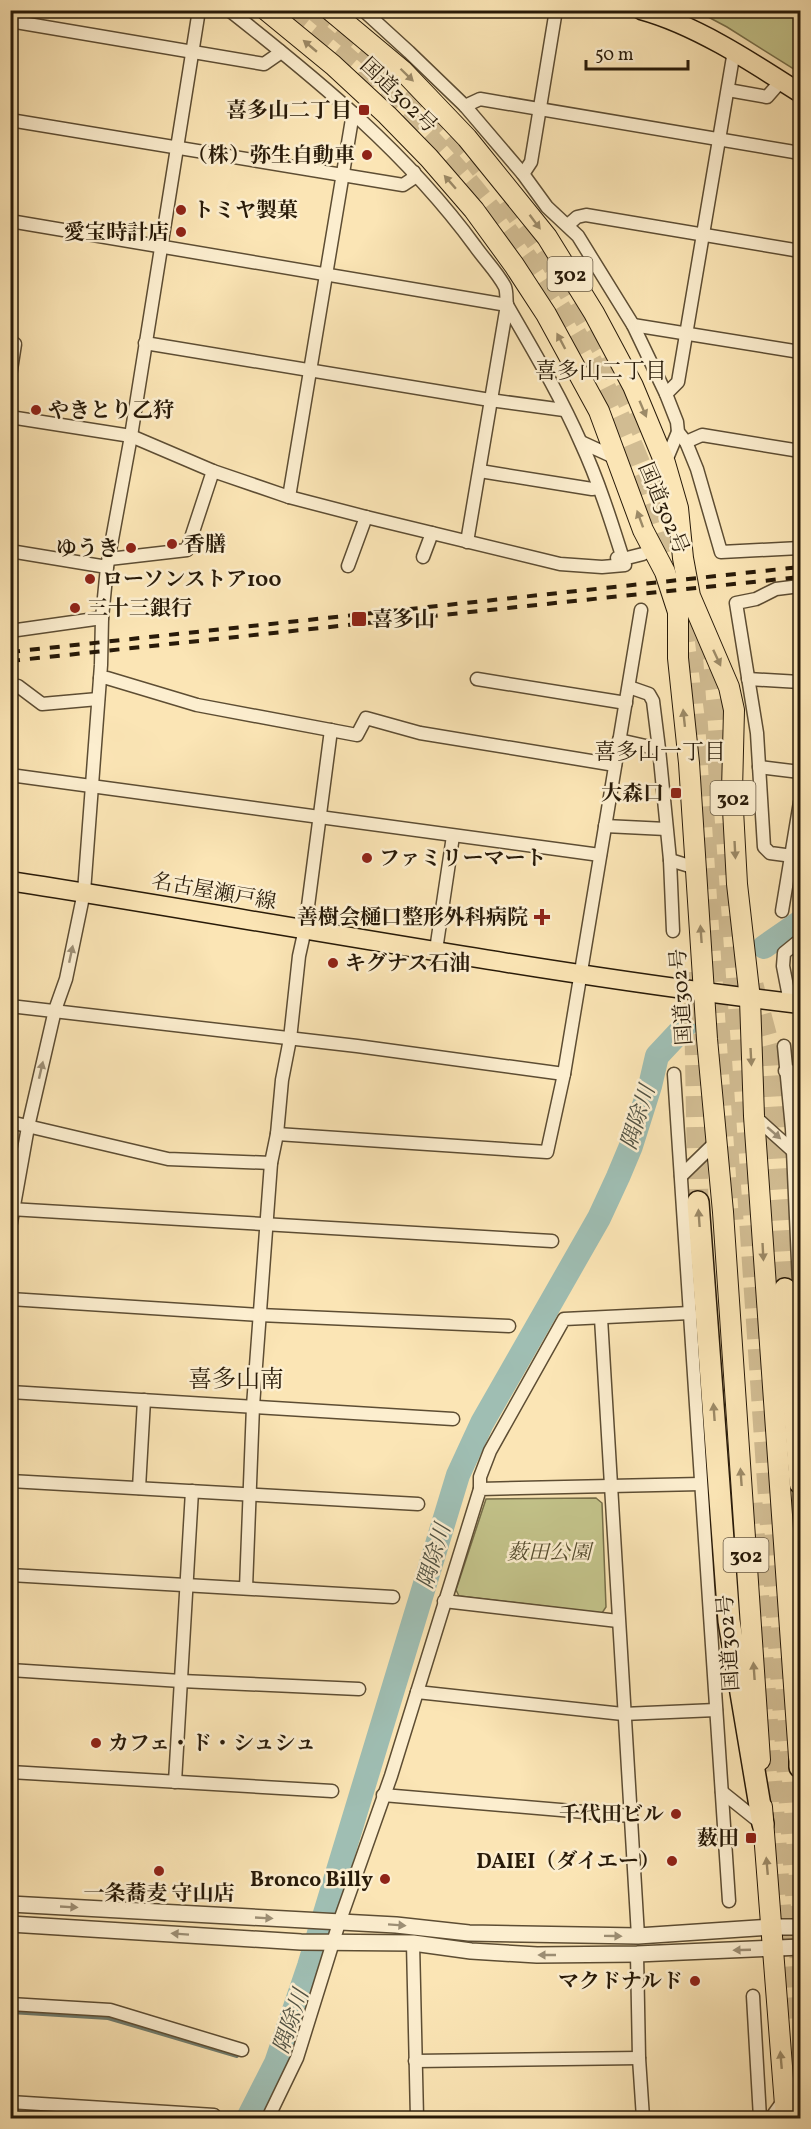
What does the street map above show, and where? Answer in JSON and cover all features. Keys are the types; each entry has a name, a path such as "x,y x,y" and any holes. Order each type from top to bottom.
{"highway":[{"name":"国道302号","path":"330,10 395,64 447,116 507,185 547,237 594,313 637,395 665,463 678,508 682,558 690,596 729,687 734,710 734,831 737,884 750,999 754,1116 801,1775"},
{"name":"国道302号","path":"267,11 333,65 429,158 474,210 546,314 599,411 644,530 665,572 678,612 678,657 717,1141 763,1824 785,2109"},
{"path":"698,1202 729,1621 763,1824"},
{"path":"785,1289 801,1483"},
{"path":"800,1767 801,1742"}],"main road":[{"path":"641,10 658,15 734,51 801,93"},
{"name":"名古屋瀬戸線","path":"10,881 581,975 750,999 795,1003"}],"street":[{"path":"10,1228 28,1127 55,1010 66,979 84,892 100,678 102,618 108,563 131,436 199,10"},
{"path":"229,10 356,114 414,172 464,231 505,288 507,305 467,542"},
{"path":"523,174 531,162 556,10"},
{"path":"261,34 267,11"},
{"path":"367,12 465,106 523,174 547,207 578,236 633,325 666,393 706,496 721,552 801,548"},
{"path":"10,21 264,64 280,51"},
{"path":"666,393 678,382 734,51"},
{"path":"728,90 767,97 781,81"},
{"path":"465,106 480,99 801,153"},
{"path":"289,497 312,370 342,176 352,119 356,114"},
{"path":"10,120 403,185 412,179 414,172"},
{"path":"568,225 577,217 586,215 801,251"},
{"path":"10,221 507,305"},
{"path":"10,417 131,436 213,471 289,497 467,542 560,564 625,565 619,559 598,488 581,442 551,382 507,305"},
{"path":"633,325 801,352"},
{"path":"10,343 15,344 10,376"},
{"path":"145,343 490,400 564,410"},
{"path":"682,437 702,435 801,451"},
{"path":"665,463 682,437"},
{"path":"581,442 618,459"},
{"path":"10,551 108,563 187,550 213,471"},
{"path":"480,471 592,489 598,488"},
{"path":"348,566 366,517"},
{"path":"423,557 432,533"},
{"path":"619,559 643,554"},
{"path":"796,857 770,853 764,847 757,733 736,603 756,599 776,589 801,586"},
{"path":"276,1134 547,1152 564,1074 641,610"},
{"path":"10,631 102,618"},
{"path":"100,678 107,678 196,705 357,735 366,718 420,733 615,765"},
{"path":"748,679 801,682"},
{"path":"477,680 626,703"},
{"path":"10,687 18,686 42,704 98,699"},
{"path":"629,687 649,693 653,701 670,860 673,932"},
{"path":"246,1588 253,1406 271,1162 290,1040 299,956 305,929 331,730"},
{"path":"619,740 659,749"},
{"path":"759,767 801,772"},
{"path":"10,775 600,855"},
{"path":"782,911 796,857 801,802"},
{"path":"605,826 666,829"},
{"path":"436,950 453,836"},
{"path":"670,860 696,868"},
{"path":"795,1003 783,966 784,953 801,940"},
{"path":"10,1006 357,1046 564,1074"},
{"path":"784,1046 785,1071 796,1130 794,1150 799,1216 801,1306"},
{"path":"785,1071 801,1072"},
{"path":"674,1074 729,1901"},
{"path":"754,1116 794,1150"},
{"path":"10,1122 168,1159 271,1162"},
{"path":"681,1176 717,1141"},
{"path":"13,1209 552,1241"},
{"path":"10,1299 259,1315 509,1326"},
{"path":"270,2118 297,2058 339,1923 417,1692 480,1490 480,1477 490,1451 564,1318 690,1312"},
{"path":"601,1318 638,1936"},
{"path":"10,1392 453,1419"},
{"path":"140,1488 144,1400"},
{"path":"10,1481 418,1504"},
{"path":"480,1490 701,1485"},
{"path":"175,1782 192,1491"},
{"path":"10,1575 393,1597"},
{"path":"444,1600 618,1621"},
{"path":"10,1670 359,1689"},
{"path":"417,1692 623,1714 716,1710"},
{"path":"10,1772 332,1791"},
{"path":"722,1792 763,1824"},
{"path":"383,1795 631,1816"},
{"path":"10,1904 396,1925 469,1933 638,1936 801,1927"},
{"path":"10,1924 301,1942 413,1943 471,1951 537,1955 637,1954 801,1947"},
{"path":"413,1943 417,2118"},
{"path":"637,1954 639,2058 643,2118"},
{"path":"753,1996 760,2118"},
{"path":"10,2004 110,2010 242,2050"},
{"path":"415,2061 639,2058"},
{"path":"10,2102 214,2115"},
{"path":"771,2118 785,2109"}],"green space":[{"path":"697,11 800,11 800,73 727,27"},
{"name":"薮田公園","path":"596,1498 602,1503 606,1607 602,1613 459,1596 456,1590 486,1499"}],"waterway":[{"name":"隅除川","path":"764,947 800,922"},
{"name":"隅除川","path":"248,2118 276,2063 309,1966 458,1475 482,1423 599,1218 631,1146 657,1056 686,1025"},
{"path":"10,2012 108,2018 237,2056"}],"tunnel":[{"path":"290,10 356,66 418,126 476,191 529,261 576,334 617,411 650,491 676,574 693,663 733,1220"},
{"path":"314,10 402,85 481,169"},
{"path":"506,200 552,264 603,350 645,437"},
{"path":"705,638 715,715 800,1958"},
{"path":"694,972 698,1202"},
{"path":"753,985 770,1049 785,1289"},
{"path":"752,1503 789,2028"}],"railway":[{"path":"10,652 800,567"},
{"path":"10,661 800,577"}],"place":[{"name":"喜多山二丁目","path":"364,110"},
{"name":"（株）弥生自動車","path":"367,155"},
{"name":"トミヤ製菓","path":"181,210"},
{"name":"愛宝時計店","path":"181,232"},
{"name":"やきとり乙狩","path":"36,410"},
{"name":"香膳","path":"172,544"},
{"name":"ゆうき","path":"131,548"},
{"name":"ローソンストア100","path":"90,579"},
{"name":"三十三銀行","path":"75,608"},
{"name":"喜多山","path":"359,619"},
{"name":"大森口","path":"676,793"},
{"name":"ファミリーマート","path":"367,858"},
{"name":"善樹会樋口整形外科病院","path":"542,917"},
{"name":"キグナス石油","path":"333,963"},
{"name":"カフェ・ド・シュシュ","path":"96,1743"},
{"name":"千代田ビル","path":"676,1814"},
{"name":"薮田","path":"751,1838"},
{"name":"DAIEI（ダイエー）","path":"672,1861"},
{"name":"一条蕎麦 守山店","path":"159,1871"},
{"name":"Bronco Billy","path":"385,1879"},
{"name":"マクドナルド","path":"695,1981"}],"district":[{"name":"喜多山二丁目","path":"601,370"},
{"name":"喜多山一丁目","path":"660,751"},
{"name":"喜多山南","path":"236,1379"}]}
